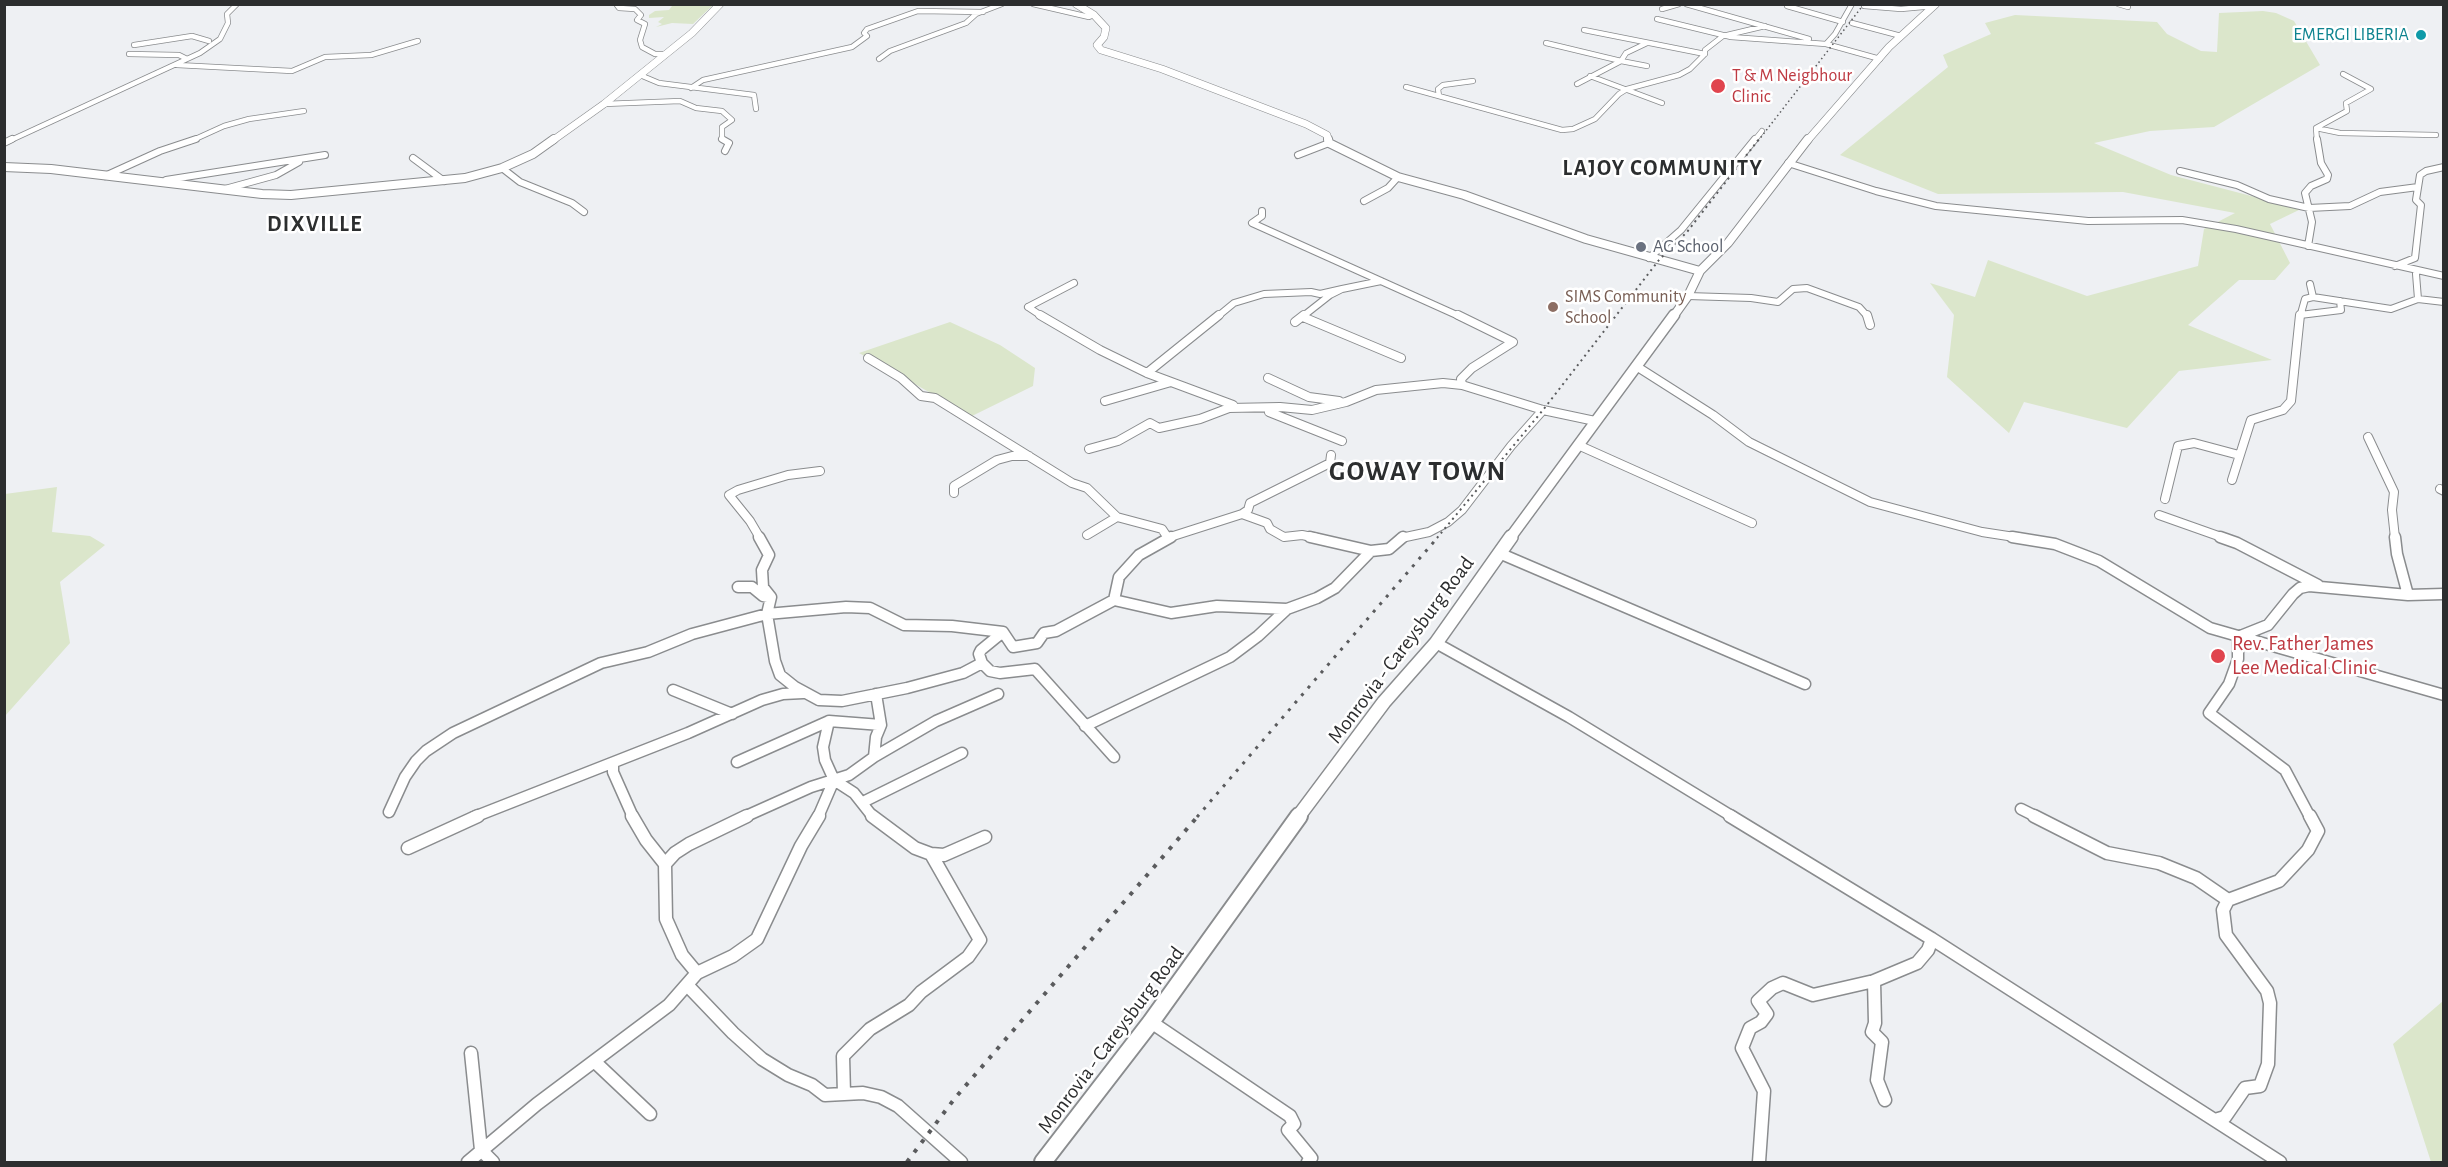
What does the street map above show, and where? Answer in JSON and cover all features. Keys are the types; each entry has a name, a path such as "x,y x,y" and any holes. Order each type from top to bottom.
{"main road":[{"path":"4,166 291,195 444,181 502,168 533,154 604,104 710,17 720,4"},
{"path":"1076,4 1094,15 1106,28 1104,37 1097,45 1101,50 1162,69 1306,124 1327,135 1329,142 1398,177 1425,183 1577,236 1700,271"},
{"name":"Monrovia - Careysburg Road","path":"1043,1162 1151,1022 1370,720 1436,643 1578,444 1688,296 1700,271 1728,243 1788,163 1880,58 1934,6"}],"street":[{"path":"4,143 174,65 209,45 223,35 228,23 227,15 237,4"},
{"path":"616,4 619,8 635,9 641,15 637,20 645,24 640,40 642,47 655,54 665,54"},
{"path":"879,59 906,44 966,23 1002,4"},
{"path":"1033,4 1089,17 1094,15"},
{"path":"1662,9 1679,4"},
{"path":"1686,4 1880,58"},
{"path":"1826,44 1843,22 1852,4"},
{"path":"1885,4 1918,7"},
{"path":"2118,4 2128,7"},
{"path":"1858,13 1865,5 1901,9 1934,6"},
{"path":"1787,6 1843,22"},
{"path":"692,88 703,80 852,47 867,36 864,33 867,29 918,11 983,12"},
{"path":"1657,19 1723,36 1780,43 1826,44"},
{"path":"1852,23 1901,36"},
{"path":"1406,87 1568,130 1595,119 1619,94 1627,89 1686,72 1705,54 1705,50 1723,36 1765,26"},
{"path":"1584,30 1611,38 1705,54"},
{"path":"134,45 192,36 209,45"},
{"path":"174,65 292,71 325,57 375,55 418,41"},
{"path":"1546,43 1647,66"},
{"path":"1577,84 1621,61 1626,53 1650,43"},
{"path":"129,54 187,58"},
{"path":"235,76 247,68"},
{"path":"2316,128 2347,111 2346,103 2350,99 2371,90 2343,74"},
{"path":"640,75 659,83 754,94 756,109"},
{"path":"1590,76 1662,104"},
{"path":"1439,96 1438,89 1443,85 1473,81"},
{"path":"604,104 680,101 696,108 722,111 732,120 722,128 722,139 729,143 725,151"},
{"path":"105,176 160,151 206,136 224,126 249,119 304,111"},
{"path":"2308,246 2312,222 2309,208 2304,200 2305,193 2311,186 2327,179 2328,176 2317,148 2316,128"},
{"path":"2316,128 2340,133 2436,135"},
{"path":"1649,258 1686,225 1762,131"},
{"path":"1298,155 1329,142"},
{"path":"224,189 276,175 299,162 335,150"},
{"path":"166,180 325,155"},
{"path":"413,158 444,181"},
{"path":"1788,163 1875,191 1936,206 2088,221 2182,220 2444,276"},
{"path":"2395,266 2415,258 2421,206 2416,200 2416,189 2420,175 2444,166"},
{"path":"502,168 520,182 572,204 584,212"},
{"path":"2180,171 2237,185 2269,199 2309,208 2349,206 2380,192 2416,189"},
{"path":"1364,201 1388,188 1398,177"},
{"path":"1262,212 1262,216 1252,223 1407,291 1514,342 1472,368 1461,379 1462,385"},
{"path":"2416,274 2418,299"},
{"path":"1147,373 1234,303 1264,294 1311,292 1320,294 1381,281"},
{"path":"1074,283 1028,307 1056,326 1147,373 1220,402 1244,407"},
{"path":"2310,284 2313,297"},
{"path":"1688,296 1751,298 1778,302 1792,289 1807,288 1859,308 1869,318 1870,325"},
{"path":"1295,322 1325,298 1342,289"},
{"path":"2232,480 2250,420 2283,410 2290,401 2300,315 2305,299 2313,297 2391,309 2418,299 2444,302"},
{"path":"2300,315 2341,310 2340,301"},
{"path":"1303,317 1401,358"},
{"path":"868,358 901,378 921,396 935,399 1072,483 1087,488 1117,517 1162,529 1168,538"},
{"path":"1636,366 1713,415 1749,442 1848,492 1892,509 1982,532 2055,544 2100,561 2210,628 2444,695"},
{"path":"1268,378 1309,397 1346,402"},
{"path":"1105,401 1171,382"},
{"path":"1089,449 1118,441 1150,423 1159,428 1200,419 1224,409 1244,407 1308,410 1346,402 1376,390 1443,383 1462,385 1543,410 1595,421"},
{"path":"1242,514 1267,523 1270,530 1284,537 1302,535 1371,551 1389,549 1404,536 1429,532 1454,517 1543,410"},
{"path":"1269,412 1342,441"},
{"path":"2368,436 2394,492 2392,510 2397,554 2409,595"},
{"path":"2165,499 2178,447 2194,443 2240,455"},
{"path":"1578,444 1752,522"},
{"path":"1114,600 1119,577 1139,555 1168,538 1242,514 1248,510 1250,503 1330,463 1331,455"},
{"path":"954,493 954,486 997,460 1012,456 1031,456"},
{"path":"771,597 763,587 762,570 769,555 750,522 729,495 738,490 788,475 820,471"},
{"path":"2159,514 2237,543 2318,585"},
{"path":"1087,535 1117,517"},
{"path":"389,812 405,777 416,761 453,733 601,663 648,652 680,638 767,614 846,607 870,608 904,625 951,626 1003,632 1013,647 1037,643 1044,633 1056,631 1114,600 1171,613 1216,606 1287,609 1317,598 1335,588 1371,551"},
{"path":"1499,553 1805,684"},
{"path":"2238,637 2268,625 2300,588 2318,585 2409,595 2443,595"},
{"path":"738,587 752,587 763,596 771,597"},
{"path":"771,597 767,614 775,661 780,675 795,687 819,700 842,701 907,688 963,673 982,663"},
{"path":"1085,726 1230,657 1258,636 1287,609"},
{"path":"1003,632 978,654 982,663 990,671 1000,673 1035,669 1114,757"},
{"path":"2215,1120 2226,1117 2245,1088 2260,1086 2268,1064 2270,1003 2260,978 2226,935 2223,910 2228,900 2279,881 2308,850 2318,831 2285,770 2209,713 2229,684 2238,659 2238,637"},
{"path":"1436,643 1569,717 1932,939 2280,1162"},
{"path":"673,690 732,714"},
{"path":"408,848 492,809 783,694 806,693"},
{"path":"874,757 876,737 881,725 876,694"},
{"path":"665,864 675,854 710,833 812,787 849,775 874,757 936,721 998,694"},
{"path":"737,762 829,721 881,725"},
{"path":"829,721 824,735 824,754 834,780 863,801 875,819 915,848 931,854 944,855 985,837"},
{"path":"863,801 962,753"},
{"path":"613,763 613,772 627,807 646,840 665,864 666,919 682,955 697,972"},
{"path":"468,1162 572,1076 595,1062 669,1005 688,986 697,972 733,956 757,939 801,846 816,823 834,780"},
{"path":"2021,809 2107,854 2159,864 2196,878 2228,900"},
{"path":"844,1094 843,1056 870,1029 909,1005 921,992 968,957 980,940 931,854"},
{"path":"1759,1162 1764,1091 1742,1048 1750,1028 1761,1022 1767,1014 1758,1001 1772,988 1784,983 1813,995 1874,981 1917,963 1928,950 1932,939"},
{"path":"1874,981 1875,1023 1872,1032 1882,1042 1877,1080 1885,1100"},
{"path":"688,986 733,1033 762,1059 788,1075 812,1085 825,1095 863,1093 881,1097 898,1106 961,1162"},
{"path":"1151,1022 1290,1116 1294,1124 1288,1130 1311,1158 1308,1162"},
{"path":"471,1053 481,1150 493,1162"},
{"path":"595,1062 650,1114"}],"green space":[{"path":"672,6 712,6 693,24 672,23 656,27 662,24 658,22 664,17 649,18 649,15 655,11 669,10"},
{"path":"2263,11 2276,13 2294,21 2320,65 2214,127 2150,131 2094,143 2171,175 2301,209 2270,224 2290,263 2275,280 2239,280 2188,325 2272,360 2179,371 2127,428 2024,402 2009,433 1947,377 1954,315 1930,283 1975,297 1988,260 2087,296 2198,266 2204,229 2235,213 2123,192 1938,194 1840,155 1948,67 1943,55 1991,34 1985,23 2015,15 2157,22 2167,34 2201,51 2217,52 2219,13"},
{"path":"950,322 1000,345 1035,368 1033,386 972,416 859,353"},
{"path":"57,487 52,532 90,536 105,545 60,582 70,643 5,716 5,494"},
{"path":"2443,1001 2443,1162 2431,1162 2393,1044"}],"railway":[{"path":"1758,141 1864,4"},
{"path":"1437,538 1543,410 1659,260 1687,232 1759,139"},
{"path":"1197,817 1438,537"},
{"path":"907,1162 955,1098 1198,816"}],"place":[{"name":"EMERGI LIBERIA","path":"2421,35"},
{"name":"T & M Neigbhour Clinic","path":"1718,86"},
{"name":"AG School","path":"1641,247"},
{"name":"SIMS Community School","path":"1553,307"},
{"name":"Rev. Father James Lee Medical Clinic","path":"2218,656"}],"district":[{"name":"LAJOY COMMUNITY","path":"1663,168"},
{"name":"DIXVILLE","path":"315,224"},
{"name":"GOWAY TOWN","path":"1418,472"}]}
